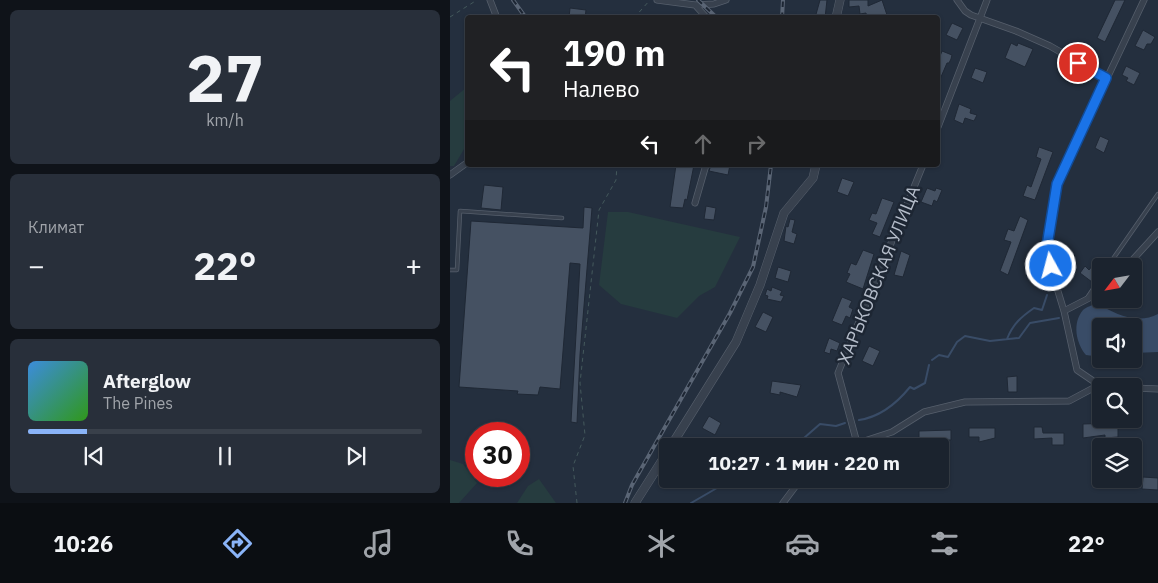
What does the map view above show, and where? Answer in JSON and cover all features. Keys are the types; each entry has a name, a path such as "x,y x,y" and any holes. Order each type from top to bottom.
{"street":[{"path":"490,0 496,15"},
{"path":"657,0 695,5 714,4 726,0"},
{"path":"837,15 840,0"},
{"path":"957,0 965,11 1050,46 1106,78"},
{"path":"940,122 986,0"},
{"path":"1092,380 1077,370 1064,311 1046,252 1057,184 1144,0"},
{"path":"695,5 704,15"},
{"path":"450,175 465,164"},
{"path":"695,203 705,167"},
{"path":"675,438 736,342 760,285 784,213 813,178 816,167"},
{"name":"ХАРЬКОВСКАЯ УЛИЦА","path":"856,438 838,373 922,167"},
{"path":"1134,258 1158,232"},
{"path":"1064,311 1092,297"},
{"path":"1142,388 1158,389"},
{"path":"873,438 892,432 924,412 965,402 1069,401 1092,389"},
{"path":"635,503 659,465"},
{"path":"783,503 794,488"}],"lane":[{"path":"1114,258 1158,194"},
{"path":"450,270 457,270 460,212 562,218"},
{"path":"1085,301 1092,290"}],"path":[{"path":"450,17 477,0"},
{"path":"637,15 650,0"},
{"path":"577,503 573,466 585,435 580,383 599,210 616,180 617,167"}],"green space":[{"path":"465,89 465,147 454,166 450,166 450,101"},
{"path":"608,212 628,212 740,237 715,287 699,296 677,318 621,304 599,285"},
{"path":"450,460 463,464 465,467 465,487 473,487 459,503 450,503"},
{"path":"539,479 556,503 517,503 530,485"}],"water":[{"path":"1092,305 1092,308 1106,308 1126,317 1134,318 1092,318 1092,356 1086,355 1080,345 1076,327 1083,310"},
{"path":"1158,314 1158,352 1142,353 1142,318"}],"building":[{"path":"820,0 827,0 825,15 816,15"},
{"path":"849,0 868,0 868,6 882,0 887,15 860,14 859,6 849,7"},
{"path":"1115,0 1125,0 1105,42 1097,38"},
{"path":"570,8 586,10 585,15 569,15"},
{"path":"952,23 963,28 957,40 946,35"},
{"path":"1143,30 1155,37 1151,44 1147,44 1144,50 1135,46"},
{"path":"1011,43 1017,46 1018,43 1033,49 1025,67 1005,58"},
{"path":"942,51 952,55 940,79 940,56"},
{"path":"1126,66 1140,73 1134,85 1126,81 1128,78 1122,75"},
{"path":"975,68 987,72 983,83 971,78"},
{"path":"959,104 971,109 970,113 977,115 974,121 965,118 963,124 954,120"},
{"path":"1100,136 1109,140 1104,153 1095,148"},
{"path":"1039,147 1053,152 1035,200 1023,196 1027,185 1031,187 1041,159 1036,157"},
{"path":"676,167 694,167 687,200 685,199 683,208 670,207"},
{"path":"710,167 730,167 728,175 709,171"},
{"path":"842,178 854,182 848,196 837,192"},
{"path":"484,185 503,187 501,210 481,208"},
{"path":"927,188 935,191 936,188 942,190 937,202 934,200 932,206 921,202"},
{"path":"882,198 894,202 880,237 872,234 877,223 869,220 872,213 876,214"},
{"path":"706,206 716,208 714,220 704,219"},
{"path":"584,207 592,208 580,355 577,423 571,422 580,264 570,263 560,389 540,387 538,395 517,394 518,391 459,387 471,221 583,228"},
{"path":"1020,216 1028,220 1008,275 1000,271 1011,242 1004,240 1008,229 1014,231"},
{"path":"790,219 795,220 792,232 797,234 794,244 784,241 786,226 788,227"},
{"path":"863,250 874,254 863,289 846,282 850,274 847,273 851,263 856,265"},
{"path":"901,251 910,255 903,277 894,275"},
{"path":"1085,266 1089,270 1092,266 1092,282 1080,273"},
{"path":"778,267 791,271 788,282 775,278"},
{"path":"772,287 782,291 780,295 784,296 781,302 767,299 768,296 765,295 767,289 771,291"},
{"path":"842,297 852,301 849,307 853,309 850,318 846,316 842,325 832,321"},
{"path":"763,312 773,317 766,332 755,327"},
{"path":"829,338 840,343 837,351 831,349 830,354 824,352"},
{"path":"869,346 880,351 873,366 862,361"},
{"path":"1017,376 1017,392 1008,392 1007,377"},
{"path":"772,381 801,385 797,397 780,392 780,395 770,393"},
{"path":"709,416 721,423 715,435 702,428"},
{"path":"1083,424 1092,424 1092,428 1118,428 1118,437 1105,438 1105,435 1083,438"},
{"path":"1034,427 1042,427 1043,433 1064,433 1064,445 1052,445 1052,438 1034,439"},
{"path":"969,428 995,428 995,438 979,442 979,437 969,437"},
{"path":"951,430 951,440 949,438 919,438 919,431"},
{"path":"1143,477 1158,478 1158,490 1142,489"}],"waterway":[{"path":"1007,339 1015,325 1025,315 1034,308 1042,310 1047,295"},
{"path":"932,360 939,355 948,357 957,342 965,336 990,341 1019,338 1030,323 1059,318"},
{"path":"859,420 874,416 894,404 910,387 914,389 925,383 929,365"},
{"path":"804,438 820,424 836,426 845,423"},
{"path":"691,503 717,488"}],"railway":[{"path":"513,0 524,15"},
{"path":"698,0 714,15"},
{"path":"782,15 783,0"},
{"path":"625,503 632,485 730,313 753,267 766,207 771,167"}],"route":[{"path":"1051,266 1046,252 1057,184 1106,78 1078,63"}]}
